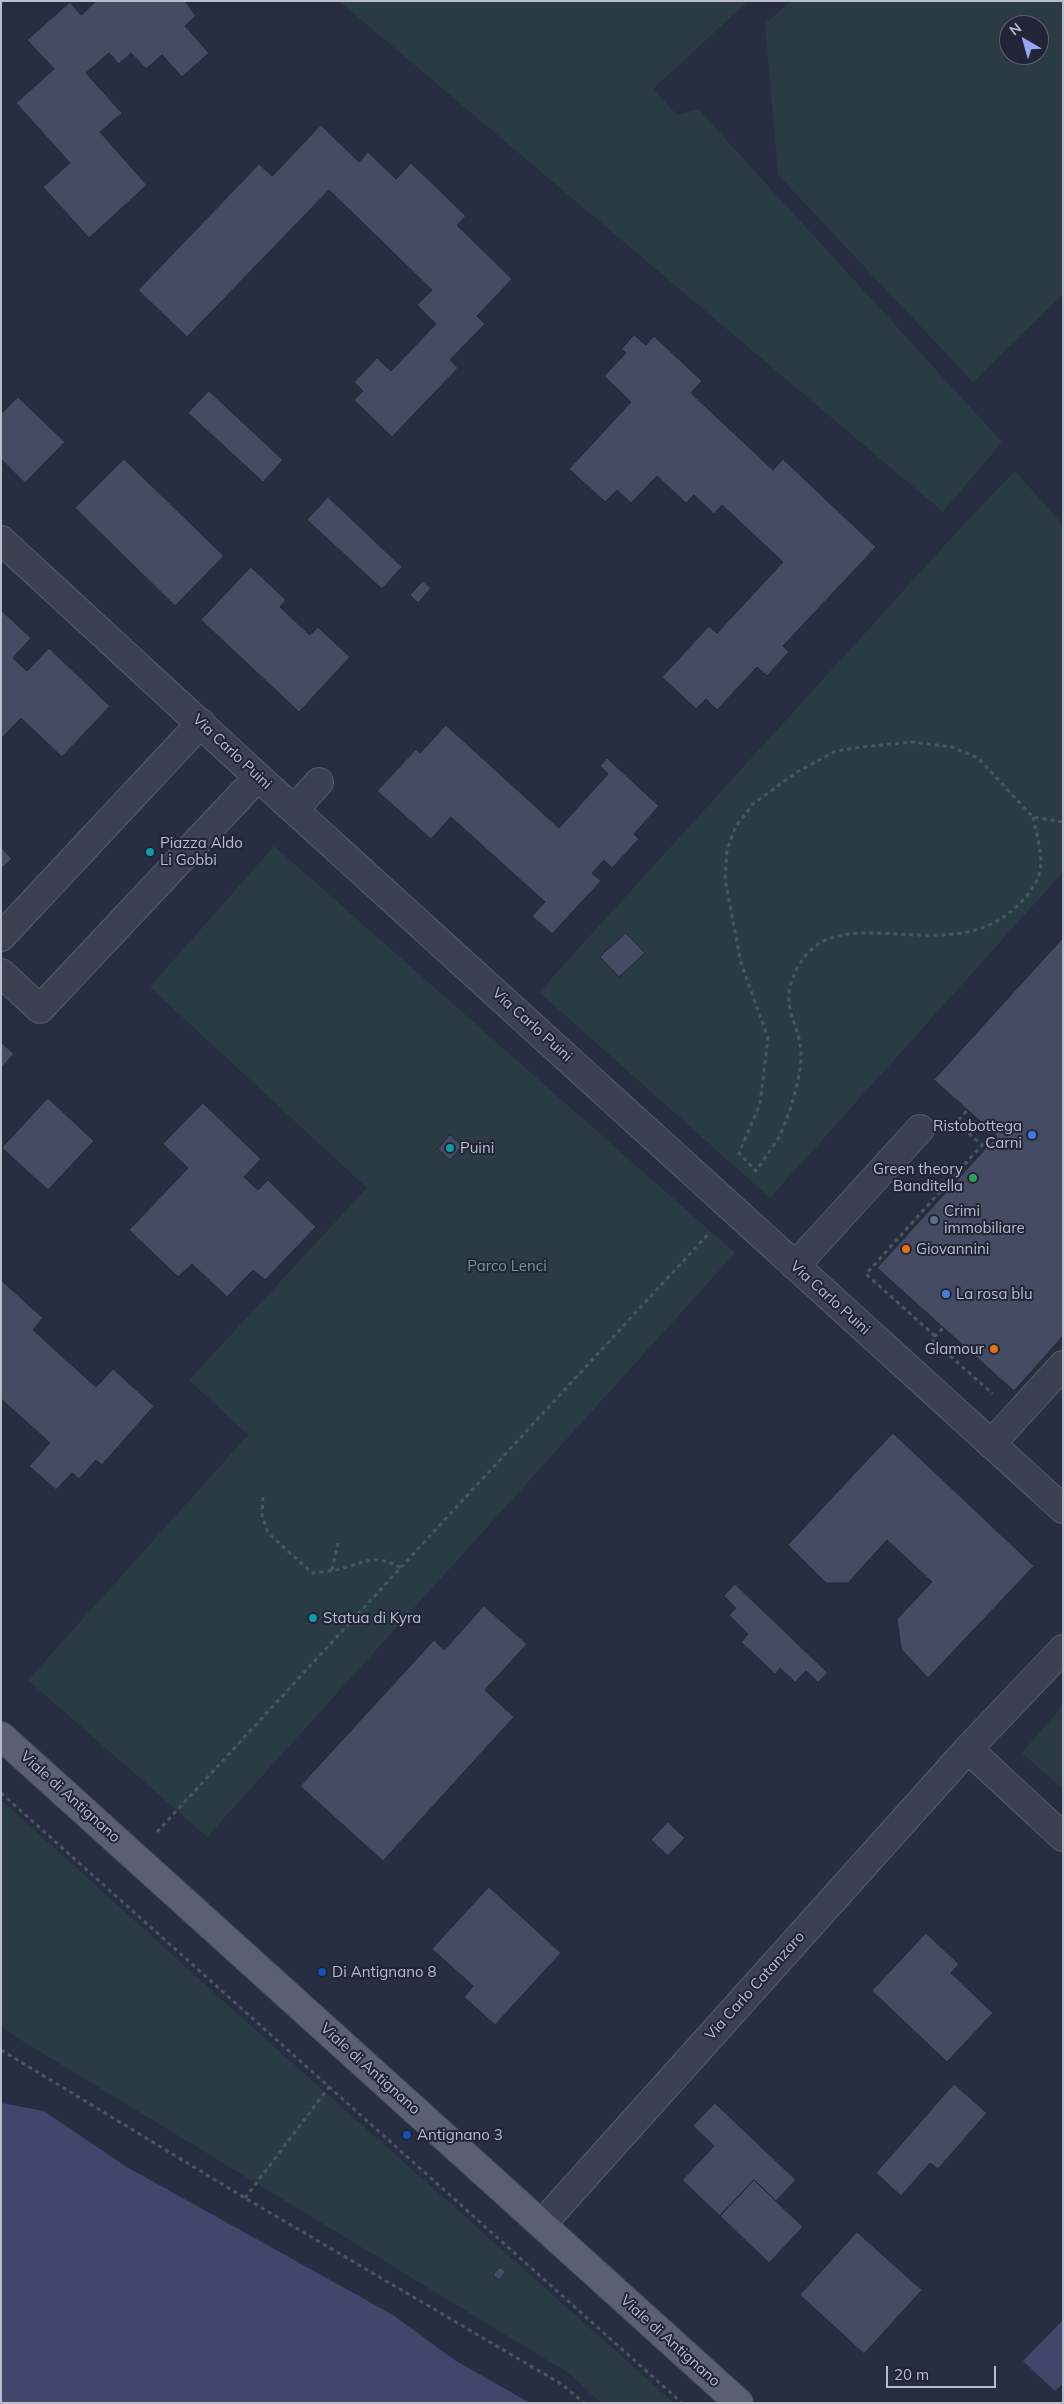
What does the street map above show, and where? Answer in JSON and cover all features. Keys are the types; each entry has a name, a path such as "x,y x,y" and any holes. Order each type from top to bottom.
{"main road":[{"name":"Viale di Antignano","path":"1,1736 739,2403"}],"street":[{"name":"Via Carlo Puini","path":"1,540 258,777 296,809 1063,1509"},
{"path":"1,937 201,723"},
{"path":"1,974 40,1009 258,777"},
{"path":"296,809 319,782"},
{"path":"795,1266 920,1129"},
{"path":"997,1450 1063,1365"},
{"path":"997,1450 1063,1389"},
{"name":"Via Carlo Catanzaro","path":"542,2224 968,1749 1063,1649"},
{"path":"968,1749 1063,1837"}],"path":[{"path":"1033,817 1042,859 1039,878 1023,900 1007,915 972,932 934,936 858,934 833,937 812,948 798,966 788,988 788,996 801,1053 797,1086 779,1136 756,1172 739,1153 760,1104 768,1038 741,963 725,879 727,850 736,826 754,804 806,766 836,752 862,747 912,742 952,747 978,758 1033,817 1063,822"},
{"path":"968,1110 956,1122 982,1146 866,1274 996,1396"},
{"path":"182,1805 698,1245"},
{"path":"263,1497 262,1515 268,1533 312,1573 332,1570 372,1559 388,1560 401,1568"},
{"path":"332,1570 338,1543"},
{"path":"1,1793 682,2403"},
{"path":"1,2050 245,2198 563,2385 584,2403"},
{"path":"245,2198 332,2082"}],"green space":[{"path":"339,1 748,1 653,89 677,115 698,109 1002,442 943,512"},
{"path":"791,1 1063,1 1063,294 973,382 778,175 765,24"},
{"path":"1015,471 1063,525 1063,872 770,1198 539,992 964,524"},
{"name":"Parco Lenci","path":"274,846 735,1253 207,1837 28,1680 248,1435 189,1380 367,1188 150,987"},
{"path":"1063,1705 1063,1789 1022,1753"},
{"path":"1,1800 674,2403 601,2403 570,2374 11,2034 1,2026"}],"water":[{"path":"1,2103 44,2111 125,2166 393,2315 456,2361 530,2403 1,2403"},
{"path":"1063,2320 1063,2383 1055,2391 1023,2361"}],"building":[{"path":"96,1 185,1 196,16 185,26 209,53 182,77 162,55 146,69 131,53 119,64 109,53 86,73 122,113 100,132 147,185 89,238 43,187 70,163 16,103 54,69 27,40 70,2 81,15"},
{"path":"321,125 359,162 368,152 396,179 411,163 466,216 457,225 512,279 477,316 485,324 450,360 458,368 392,437 354,400 363,391 354,382 377,358 391,371 436,324 417,305 432,290 329,190 187,337 138,290 259,164 272,176"},
{"path":"634,335 646,345 654,336 702,381 691,393 773,470 783,459 876,547 783,646 789,652 767,676 757,667 717,710 706,699 696,709 662,677 709,626 717,633 783,562 722,505 714,514 694,495 686,503 657,476 631,503 617,490 605,502 569,469 631,402 604,376 626,353 622,349"},
{"path":"209,391 283,460 263,482 188,413"},
{"path":"18,397 65,442 25,483 1,459 1,414"},
{"path":"124,459 224,556 175,606 75,508"},
{"path":"328,497 402,567 382,589 307,520"},
{"path":"251,567 286,600 280,607 310,635 318,627 350,657 299,712 201,620"},
{"path":"423,581 431,588 418,603 410,595"},
{"path":"1,610 31,638 13,658 27,671 49,648 110,706 62,757 21,718 1,739"},
{"path":"446,725 559,828 608,774 600,766 607,758 659,806 634,834 639,839 612,868 604,860 592,873 601,881 552,934 532,916 545,902 451,817 431,839 377,791 416,749 420,753"},
{"path":"1,847 12,859 1,869"},
{"path":"626,933 645,953 619,977 600,957"},
{"path":"1063,938 1063,1336 1014,1391 877,1268 997,1136 934,1080"},
{"path":"1,1042 14,1054 1,1068"},
{"path":"48,1098 94,1141 48,1190 2,1148"},
{"path":"203,1103 261,1159 244,1177 258,1190 268,1180 316,1227 265,1280 253,1270 227,1297 192,1264 178,1277 129,1230 188,1168 163,1144"},
{"name":"Puini","path":"450,1135 462,1146 450,1160 438,1149"},
{"path":"1,1280 43,1318 33,1330 96,1387 113,1369 154,1406 102,1465 96,1460 79,1479 72,1473 56,1490 29,1466 50,1443 1,1399"},
{"path":"893,1433 1034,1566 928,1678 901,1649 897,1619 932,1582 887,1540 848,1583 826,1583 788,1545"},
{"path":"735,1584 828,1673 818,1682 806,1671 795,1682 780,1668 775,1674 741,1642 748,1634 729,1615 736,1608 724,1596"},
{"path":"484,1606 527,1644 485,1690 514,1717 383,1861 300,1786 434,1640 444,1650"},
{"path":"668,1822 685,1838 668,1856 651,1840"},
{"path":"489,1887 561,1953 495,2025 464,1997 473,1986 432,1949"},
{"path":"926,1933 959,1964 951,1973 993,2013 947,2062 872,1991"},
{"path":"954,2084 987,2113 938,2169 930,2163 901,2196 876,2173"},
{"path":"715,2103 796,2180 776,2201 754,2180 720,2216 682,2180 714,2146 693,2126"},
{"path":"754,2180 803,2227 769,2263 720,2216"},
{"path":"857,2232 922,2290 864,2354 800,2295"},
{"path":"500,2267 506,2272 499,2280 493,2275"}],"place":[{"name":"Piazza Aldo Li Gobbi","path":"150,852"},
{"name":"Ristobottega Carni","path":"1032,1135"},
{"name":"Puini","path":"450,1148"},
{"name":"Green theory Banditella","path":"973,1178"},
{"name":"Crimi immobiliare","path":"934,1220"},
{"name":"Giovannini","path":"906,1249"},
{"name":"La rosa blu","path":"946,1294"},
{"name":"Glamour","path":"994,1349"},
{"name":"Statua di Kyra","path":"313,1618"},
{"name":"Di Antignano 8","path":"322,1972"},
{"name":"Antignano 3","path":"407,2135"}]}
